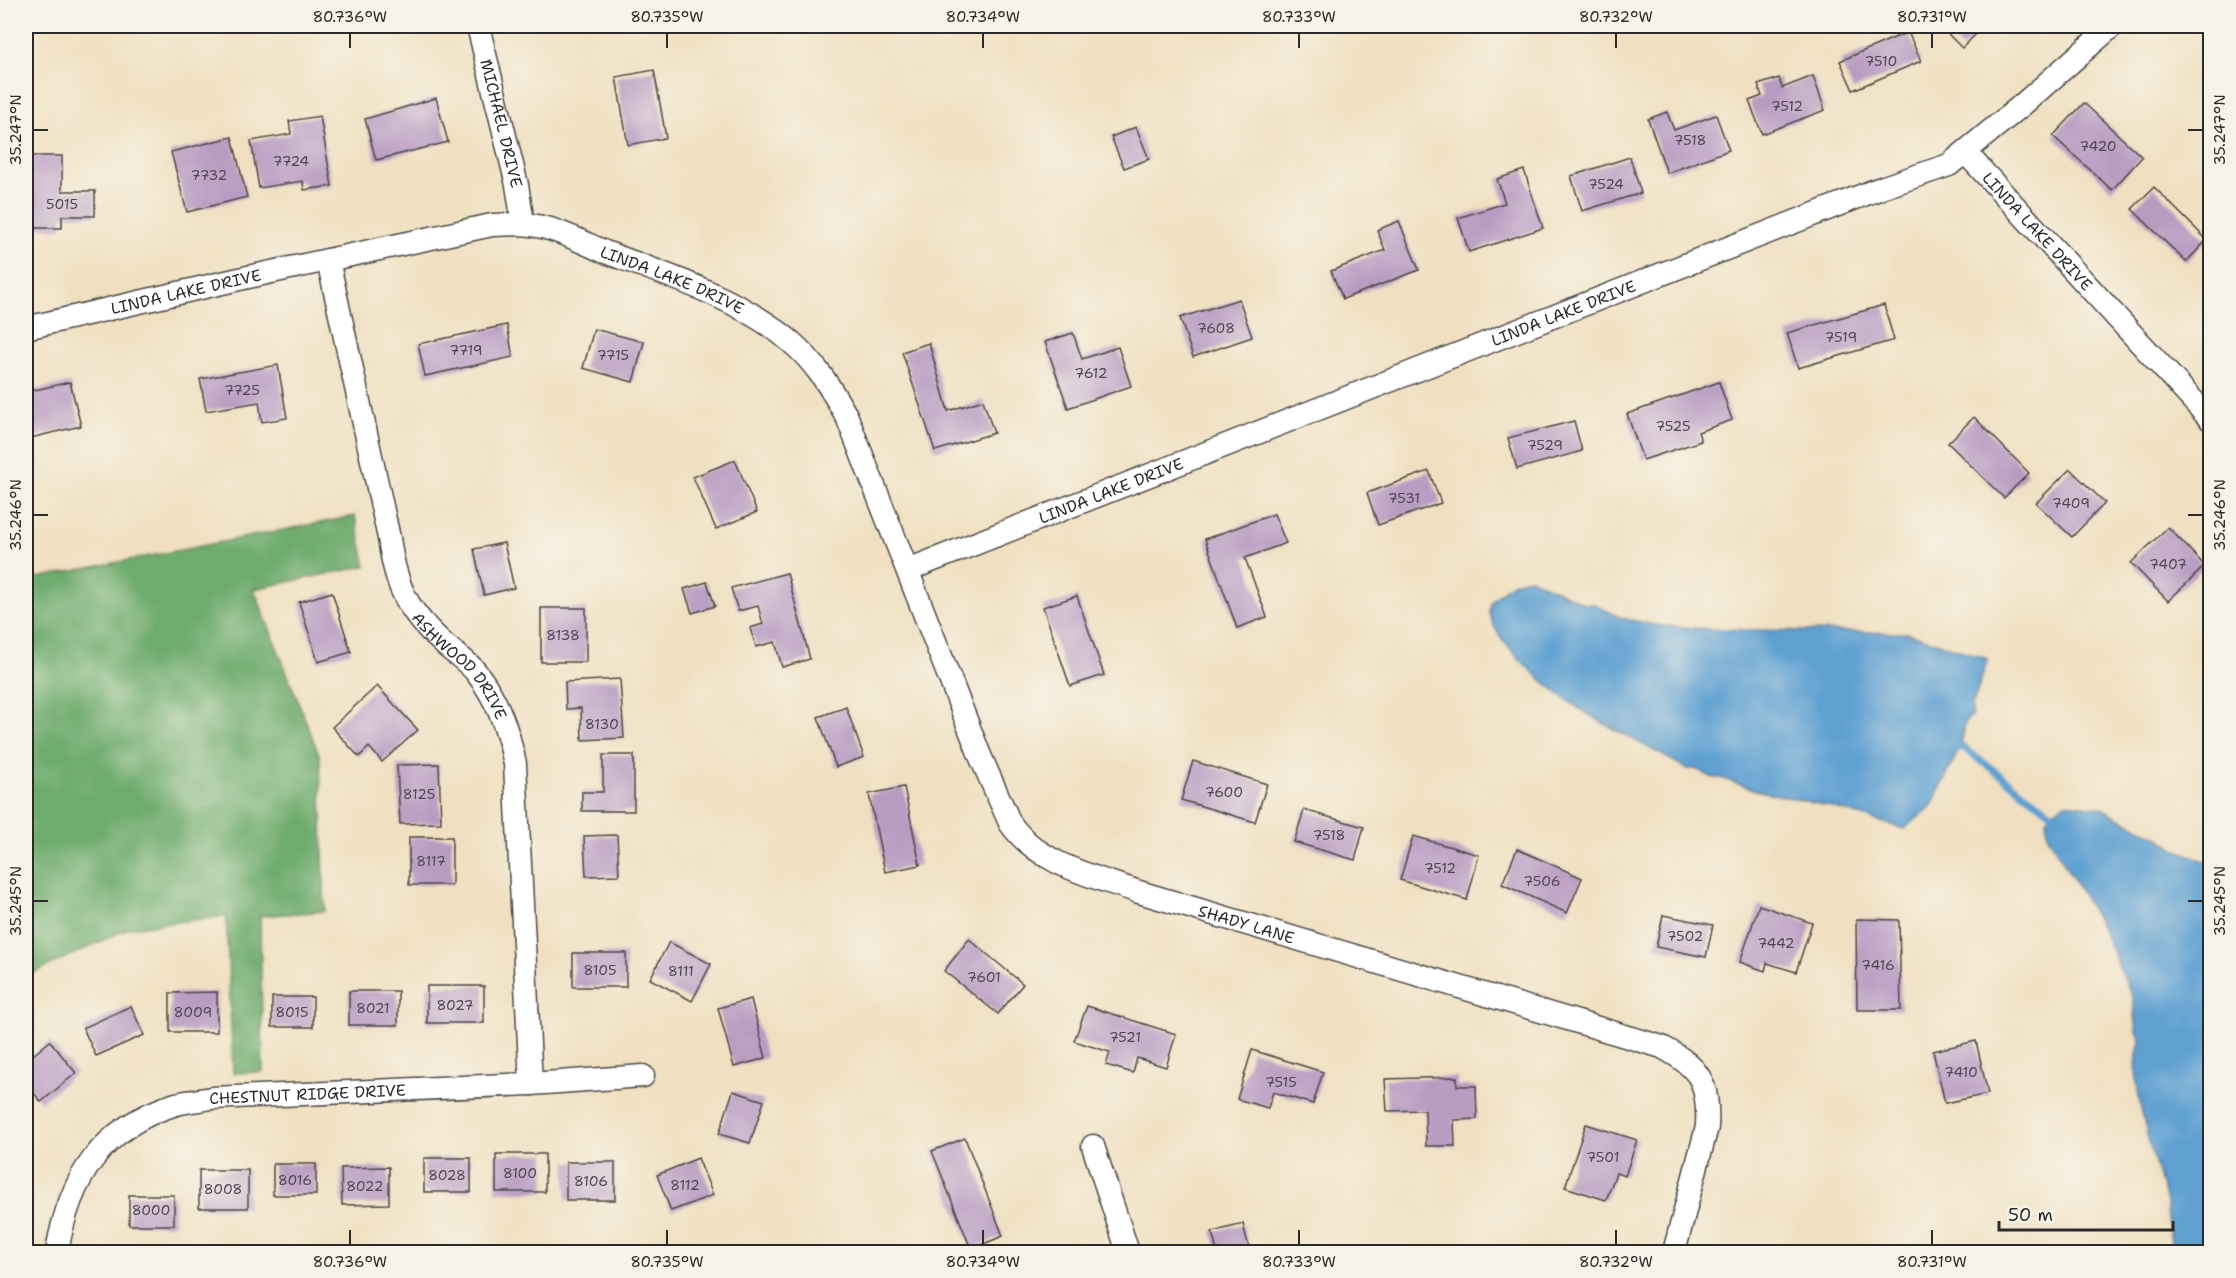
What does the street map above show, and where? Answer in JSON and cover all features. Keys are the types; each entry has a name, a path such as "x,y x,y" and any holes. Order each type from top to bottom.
{"street":[{"name":"MICHAEL DRIVE","path":"478,26 517,185 523,224"},
{"path":"1966,153 2112,26"},
{"name":"LINDA LAKE DRIVE","path":"26,328 492,225 523,224 548,228 689,284 756,318 789,341 826,378 847,417 908,570 1881,188 1949,165 1966,153 2211,418"},
{"name":"ASHWOOD DRIVE","path":"328,260 399,587 425,627 476,672 495,700 508,731 515,764 531,1084"},
{"name":"SHADY LANE","path":"908,570 986,769 1010,823 1034,849 1054,861 1139,892 1662,1047 1682,1058 1702,1082 1708,1106 1707,1127 1674,1252"},
{"name":"CHESTNUT RIDGE DRIVE","path":"57,1252 63,1219 75,1187 104,1145 132,1124 178,1104 212,1098 531,1084 643,1076"},
{"path":"1093,1146 1128,1252"}],"green space":[{"path":"355,516 366,566 254,589 320,757 325,911 260,916 263,1072 233,1073 226,916 129,928 31,974 26,979 26,580"}],"water":[{"path":"1530,578 1585,604 1594,604 1619,617 1654,625 1709,629 1908,633 1988,659 1972,706 1972,714 1965,723 1961,746 1931,807 1904,829 1832,807 1755,790 1721,778 1713,778 1696,769 1687,769 1575,706 1516,656 1493,623 1490,609 1496,597 1511,584"},
{"path":"2065,803 2099,807 2158,837 2175,849 2210,863 2210,1252 2172,1252 2167,1206 2139,1098 2136,1076 2141,1040 2137,1032 2133,998 2099,922 2048,837 2046,820 2052,812"}],"building":[{"path":"1940,26 1984,26 1962,48"},
{"path":"1908,32 1921,61 1853,90 1840,61"},
{"path":"654,70 666,138 628,145 616,77"},
{"path":"1813,76 1825,110 1762,134 1749,101 1762,96 1758,85 1779,78 1782,88"},
{"path":"436,98 448,142 376,160 365,119"},
{"path":"2084,103 2142,157 2112,190 2053,136"},
{"path":"1667,112 1674,130 1716,115 1729,150 1667,173 1648,119"},
{"path":"320,116 332,186 304,190 303,181 259,188 251,141 291,134 289,121"},
{"path":"1136,127 1149,159 1124,168 1111,137"},
{"path":"232,137 247,197 187,212 171,152"},
{"path":"30,156 62,156 62,191 95,191 95,216 62,216 62,228 30,228"},
{"path":"1630,157 1641,193 1582,211 1571,176"},
{"path":"1524,170 1543,228 1469,252 1458,218 1505,203 1497,179"},
{"path":"2154,187 2207,240 2186,262 2132,209"},
{"path":"1399,221 1419,270 1343,299 1331,271 1385,250 1377,230"},
{"path":"1239,299 1252,337 1193,357 1180,318"},
{"path":"1884,305 1894,340 1798,368 1787,333"},
{"path":"507,325 513,357 425,376 418,344"},
{"path":"594,329 644,342 633,382 583,368"},
{"path":"1073,333 1082,359 1118,347 1131,386 1068,408 1045,342"},
{"path":"929,343 948,411 983,400 994,433 935,451 902,352"},
{"path":"278,365 287,418 262,422 259,402 206,411 200,379"},
{"path":"70,382 81,426 26,439 26,392"},
{"path":"1719,382 1732,420 1698,432 1701,441 1643,460 1627,414"},
{"path":"1974,417 2029,473 2004,498 1948,443"},
{"path":"1574,421 1582,451 1517,469 1508,438"},
{"path":"735,460 757,512 716,529 693,477"},
{"path":"2070,469 2105,503 2072,537 2036,503"},
{"path":"1429,471 1441,503 1378,525 1367,493"},
{"path":"1274,514 1286,543 1245,558 1267,617 1237,628 1205,539"},
{"path":"2168,527 2205,566 2168,601 2131,563"},
{"path":"504,543 514,588 484,595 474,549"},
{"path":"787,573 810,659 782,667 775,642 756,647 750,628 763,624 758,606 738,611 731,588"},
{"path":"707,582 715,606 692,613 684,589"},
{"path":"332,592 351,652 318,662 299,602"},
{"path":"1077,596 1104,675 1070,686 1043,607"},
{"path":"541,608 586,608 586,662 541,662"},
{"path":"620,679 624,738 582,740 581,708 566,709 565,682"},
{"path":"377,686 418,730 382,762 369,747 359,757 332,727"},
{"path":"846,707 864,757 836,767 818,717"},
{"path":"603,755 634,755 634,811 582,811 582,792 603,792"},
{"path":"1193,761 1267,784 1255,822 1181,800"},
{"path":"439,764 441,823 400,824 397,765"},
{"path":"904,787 920,865 885,872 869,794"},
{"path":"1304,810 1364,827 1355,860 1294,842"},
{"path":"617,835 619,875 586,876 584,836"},
{"path":"1413,836 1479,855 1467,900 1400,880"},
{"path":"409,837 452,837 452,885 409,885"},
{"path":"1517,849 1582,878 1567,913 1502,884"},
{"path":"1759,905 1812,923 1796,972 1767,963 1765,971 1740,962"},
{"path":"1663,915 1713,925 1706,957 1656,947"},
{"path":"1856,919 1899,920 1901,1010 1857,1010"},
{"path":"969,939 1023,984 998,1014 944,971"},
{"path":"669,942 711,964 692,1001 650,979"},
{"path":"573,953 626,953 626,987 573,987"},
{"path":"427,986 484,986 484,1023 427,1023"},
{"path":"349,991 398,991 398,1025 349,1025"},
{"path":"217,992 217,1032 170,1032 170,993"},
{"path":"272,997 313,997 313,1027 272,1027"},
{"path":"751,999 766,1058 734,1067 718,1008"},
{"path":"131,1006 144,1035 96,1056 83,1028"},
{"path":"1087,1006 1176,1034 1166,1067 1137,1058 1133,1073 1106,1065 1110,1052 1074,1041"},
{"path":"50,1041 76,1073 41,1102 26,1083 26,1061"},
{"path":"1976,1041 1988,1094 1945,1103 1933,1051"},
{"path":"1252,1050 1323,1072 1313,1104 1273,1092 1268,1108 1237,1099"},
{"path":"1457,1077 1457,1086 1476,1086 1477,1119 1454,1120 1455,1146 1426,1146 1425,1110 1387,1111 1385,1079"},
{"path":"733,1091 764,1101 750,1143 719,1134"},
{"path":"1586,1124 1637,1140 1625,1176 1616,1173 1606,1200 1565,1187"},
{"path":"965,1138 1003,1236 971,1249 932,1151"},
{"path":"496,1154 545,1154 545,1192 496,1192"},
{"path":"424,1158 471,1158 471,1192 424,1192"},
{"path":"698,1158 713,1195 671,1211 657,1175"},
{"path":"566,1162 615,1162 615,1200 566,1200"},
{"path":"273,1164 316,1164 316,1195 273,1195"},
{"path":"389,1167 389,1204 342,1205 341,1168"},
{"path":"199,1170 248,1170 248,1208 199,1208"},
{"path":"129,1195 174,1195 174,1225 129,1225"},
{"path":"1243,1224 1250,1252 1217,1252 1212,1232"}],"waterway":[{"path":"1954,744 1961,746 2057,817"}]}
